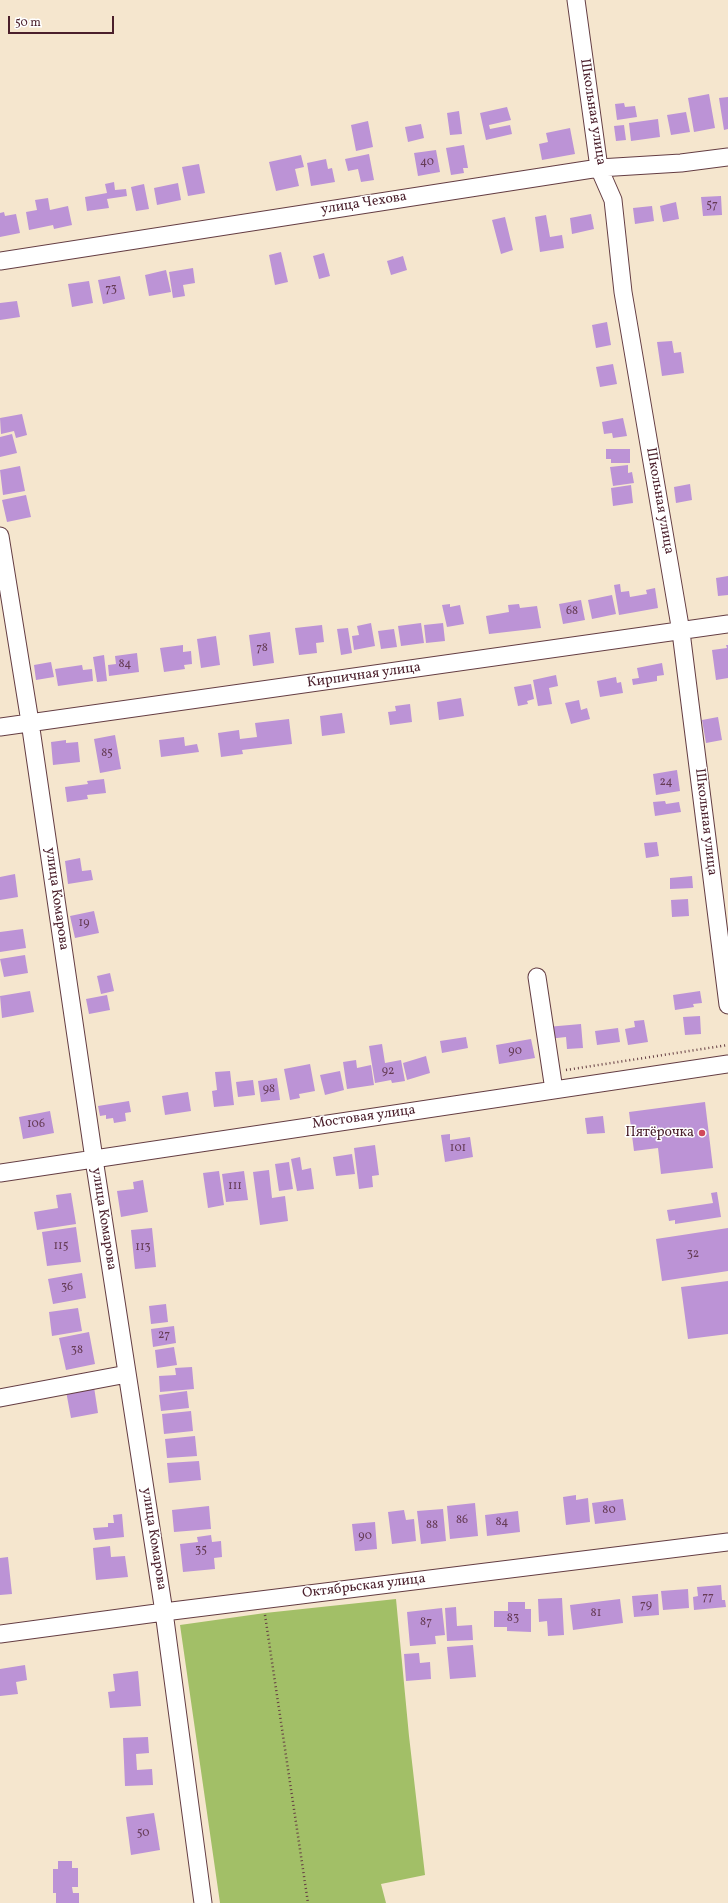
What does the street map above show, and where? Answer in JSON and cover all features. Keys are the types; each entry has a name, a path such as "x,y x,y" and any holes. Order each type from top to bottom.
{"street":[{"name":"Школьная улица","path":"576,0 599,168 612,200 623,292 681,632 728,1005"},
{"name":"улица Чехова","path":"0,261 599,168 681,163 728,157"},
{"name":"улица Комарова","path":"0,536 30,722 94,1159 164,1612 203,1903"},
{"name":"Кирпичная улица","path":"0,727 681,632 728,624"},
{"path":"537,977 554,1090"},
{"name":"Мостовая улица","path":"0,1173 728,1064"},
{"path":"0,1398 127,1374"},
{"name":"Октябрьская улица","path":"0,1634 164,1612 728,1542"}],"path":[{"path":"551,1072 728,1045"},
{"path":"263,1600 308,1903"}],"green space":[{"path":"396,1599 409,1736 425,1875 381,1884 386,1903 220,1903 180,1625 265,1613"}],"building":[{"path":"709,94 715,128 694,132 688,98"},
{"path":"728,97 728,129 724,130 719,98"},
{"path":"624,103 625,107 635,106 637,117 617,120 615,104"},
{"path":"507,107 511,120 489,125 490,129 510,125 512,134 486,140 480,113"},
{"path":"459,111 462,134 450,135 447,113"},
{"path":"686,112 690,132 671,135 667,115"},
{"path":"658,119 660,137 631,141 629,123"},
{"path":"368,121 373,147 356,151 351,125"},
{"path":"421,124 424,138 408,142 405,127"},
{"path":"624,125 626,140 616,141 614,126"},
{"path":"570,128 575,154 542,160 539,144 548,142 546,133"},
{"path":"464,145 468,168 463,168 464,173 451,175 446,148"},
{"path":"436,150 440,172 418,176 414,153"},
{"path":"369,154 374,180 361,182 358,169 348,171 345,159"},
{"path":"301,155 304,167 295,169 299,186 276,191 269,162"},
{"path":"326,159 328,169 332,168 335,182 311,186 307,163"},
{"path":"199,164 205,193 188,196 182,167"},
{"path":"114,182 115,190 126,189 127,196 107,199 109,208 87,211 85,197 107,193 105,184"},
{"path":"178,183 181,200 157,205 154,188"},
{"path":"144,184 149,209 136,211 131,187"},
{"path":"721,196 722,215 703,216 701,197"},
{"path":"48,198 50,210 68,206 72,225 54,229 53,225 29,230 26,212 37,210 35,200"},
{"path":"676,202 679,219 663,222 660,206"},
{"path":"652,206 654,221 635,224 633,208"},
{"path":"4,212 5,216 16,214 20,233 0,237 0,213"},
{"path":"591,214 594,229 572,234 570,218"},
{"path":"546,215 550,237 562,235 564,248 540,252 535,217"},
{"path":"505,217 513,250 501,254 492,220"},
{"path":"281,252 288,282 275,285 269,255"},
{"path":"324,253 330,276 319,279 313,256"},
{"path":"403,256 407,270 391,275 387,261"},
{"path":"193,268 195,283 183,285 185,296 173,298 169,272"},
{"path":"166,270 171,292 149,296 145,275"},
{"path":"120,276 125,299 103,304 98,280"},
{"path":"89,281 93,303 72,307 68,284"},
{"path":"17,301 20,317 0,320 0,303"},
{"path":"607,322 611,345 596,348 592,325"},
{"path":"672,341 674,353 681,352 684,373 662,376 657,342"},
{"path":"613,364 617,384 600,387 596,367"},
{"path":"22,414 27,435 16,438 14,431 1,434 0,418"},
{"path":"623,418 627,436 613,438 612,433 604,434 602,422"},
{"path":"12,434 17,453 0,457 0,437"},
{"path":"606,449 630,449 630,463 611,463 611,459 606,459"},
{"path":"628,465 628,473 632,472 634,483 613,486 610,467"},
{"path":"20,466 25,491 3,495 0,470"},
{"path":"690,484 692,500 676,503 674,487"},
{"path":"631,485 633,503 613,506 611,488"},
{"path":"26,495 31,517 7,522 2,500"},
{"path":"728,576 728,595 718,596 716,578"},
{"path":"620,584 621,592 629,591 630,597 647,594 646,590 655,588 658,608 619,615 614,585"},
{"path":"612,595 616,614 592,619 588,600"},
{"path":"581,600 585,620 563,624 559,604"},
{"path":"450,604 450,607 460,605 464,624 447,627 442,605"},
{"path":"519,604 520,608 537,606 541,628 489,634 486,616 509,612 508,605"},
{"path":"371,623 375,646 354,650 352,636 359,635 357,626"},
{"path":"421,623 424,643 401,646 398,626"},
{"path":"443,623 445,641 426,643 424,625"},
{"path":"322,625 324,642 316,643 317,653 299,655 295,628"},
{"path":"348,628 352,653 341,655 337,629"},
{"path":"394,629 397,647 381,649 378,631"},
{"path":"270,632 274,663 253,666 249,635"},
{"path":"216,636 220,665 201,668 197,639"},
{"path":"183,645 183,652 191,651 192,664 184,665 185,669 164,672 160,648"},
{"path":"726,645 728,645 728,678 716,680 712,650 727,648"},
{"path":"137,653 139,672 109,676 108,665 116,664 115,656"},
{"path":"104,655 107,681 97,682 93,657"},
{"path":"51,662 54,677 36,680 34,665"},
{"path":"662,663 664,675 657,676 657,681 633,685 632,679 639,678 637,668"},
{"path":"82,665 83,670 92,669 93,681 58,686 55,669"},
{"path":"556,675 558,686 549,688 552,704 538,706 533,680"},
{"path":"616,677 617,683 621,682 623,693 600,697 597,681"},
{"path":"531,684 534,699 527,701 528,704 518,706 514,687"},
{"path":"461,698 464,716 439,720 437,702"},
{"path":"579,700 581,710 587,708 590,719 571,724 565,703"},
{"path":"410,704 412,722 390,725 388,712 396,711 395,706"},
{"path":"342,713 345,733 322,736 320,716"},
{"path":"718,717 722,740 706,743 702,720"},
{"path":"289,719 292,744 242,750 243,754 221,757 218,733 239,730 240,739 257,737 255,723"},
{"path":"115,735 121,769 100,773 94,739"},
{"path":"184,737 185,746 197,744 199,752 161,757 159,740"},
{"path":"66,740 66,743 78,742 80,762 53,765 51,742"},
{"path":"677,770 680,791 656,795 653,774"},
{"path":"104,779 106,793 87,795 88,799 67,802 65,787 88,784 87,781"},
{"path":"665,801 666,804 679,802 681,812 655,816 653,802"},
{"path":"657,842 659,856 646,858 644,843"},
{"path":"80,858 82,871 91,870 93,880 68,884 65,861"},
{"path":"15,874 18,897 0,900 0,877"},
{"path":"692,876 693,888 670,889 670,878"},
{"path":"688,899 689,916 672,917 671,900"},
{"path":"94,911 99,933 75,938 70,916"},
{"path":"23,929 26,948 0,952 0,932"},
{"path":"25,955 28,973 4,977 0,959"},
{"path":"110,973 114,991 101,994 97,976"},
{"path":"30,991 34,1012 2,1018 0,996"},
{"path":"700,991 702,1003 693,1004 694,1007 675,1010 673,995"},
{"path":"107,995 110,1010 89,1014 86,999"},
{"path":"700,1016 701,1034 685,1035 683,1017"},
{"path":"644,1020 648,1042 628,1045 625,1029 635,1027 634,1021"},
{"path":"581,1024 583,1048 567,1049 566,1037 548,1039 547,1027"},
{"path":"618,1028 620,1042 597,1045 595,1031"},
{"path":"466,1037 468,1048 442,1053 440,1041"},
{"path":"531,1039 535,1058 499,1064 496,1045"},
{"path":"382,1044 385,1063 401,1060 405,1081 392,1083 391,1080 375,1083 369,1046"},
{"path":"426,1056 430,1073 407,1080 403,1063"},
{"path":"356,1060 357,1068 371,1065 374,1085 347,1089 343,1062"},
{"path":"310,1064 315,1091 299,1094 300,1098 290,1100 284,1069"},
{"path":"230,1071 234,1105 214,1107 212,1091 217,1090 215,1072"},
{"path":"340,1071 344,1090 325,1095 320,1075"},
{"path":"277,1078 280,1100 261,1102 258,1081"},
{"path":"253,1080 255,1095 238,1097 236,1082"},
{"path":"188,1092 191,1111 165,1115 162,1096"},
{"path":"129,1101 131,1112 125,1113 126,1121 114,1123 113,1118 106,1119 106,1115 100,1116 98,1106"},
{"path":"705,1102 713,1168 661,1174 658,1148 634,1151 629,1112"},
{"path":"50,1111 54,1133 23,1139 19,1117"},
{"path":"603,1116 605,1133 587,1134 585,1118"},
{"path":"450,1134 450,1140 470,1137 473,1157 445,1162 441,1135"},
{"path":"375,1145 379,1175 372,1176 373,1187 359,1189 354,1148"},
{"path":"352,1154 355,1174 336,1176 333,1157"},
{"path":"300,1157 302,1170 311,1168 314,1189 297,1191 291,1159"},
{"path":"289,1162 293,1189 279,1191 275,1164"},
{"path":"269,1170 272,1198 285,1196 288,1221 260,1225 253,1172"},
{"path":"219,1171 224,1205 208,1208 203,1173"},
{"path":"244,1171 248,1200 226,1202 222,1174"},
{"path":"143,1180 148,1212 121,1217 117,1191 134,1189 133,1182"},
{"path":"717,1192 721,1217 675,1224 675,1220 669,1221 667,1210 713,1203 711,1193"},
{"path":"71,1193 76,1224 37,1230 34,1212 58,1208 56,1195"},
{"path":"76,1227 81,1262 47,1266 42,1232"},
{"path":"152,1228 156,1267 135,1269 131,1230"},
{"path":"728,1228 728,1271 662,1281 656,1239"},
{"path":"82,1273 86,1298 53,1304 48,1279"},
{"path":"728,1281 728,1334 688,1339 681,1287"},
{"path":"166,1304 168,1322 151,1324 149,1306"},
{"path":"78,1308 82,1331 52,1336 49,1312"},
{"path":"174,1326 176,1343 153,1347 151,1329"},
{"path":"89,1332 95,1364 66,1370 59,1338"},
{"path":"174,1347 177,1365 157,1368 155,1350"},
{"path":"192,1367 194,1389 160,1392 159,1376 176,1375 175,1368"},
{"path":"94,1387 98,1413 71,1418 66,1391"},
{"path":"187,1391 189,1408 161,1411 159,1395"},
{"path":"191,1411 193,1431 164,1434 162,1414"},
{"path":"195,1436 197,1456 167,1458 165,1439"},
{"path":"199,1461 201,1480 169,1483 167,1463"},
{"path":"576,1495 576,1500 588,1498 590,1522 566,1525 563,1497"},
{"path":"623,1499 626,1520 595,1524 592,1503"},
{"path":"475,1503 478,1536 450,1539 447,1506"},
{"path":"209,1506 211,1529 174,1532 172,1510"},
{"path":"443,1509 446,1541 421,1544 417,1511"},
{"path":"404,1510 406,1520 414,1519 416,1541 392,1544 388,1512"},
{"path":"518,1511 520,1532 487,1536 485,1515"},
{"path":"122,1514 124,1537 95,1540 93,1528 108,1527 108,1523 114,1523 113,1515"},
{"path":"375,1522 377,1549 355,1551 352,1524"},
{"path":"211,1535 212,1542 221,1541 222,1557 214,1558 215,1569 183,1572 180,1544 198,1542 197,1537"},
{"path":"110,1546 111,1557 125,1556 128,1577 96,1580 93,1548"},
{"path":"8,1557 12,1594 0,1595 0,1558"},
{"path":"721,1585 722,1600 725,1600 726,1607 694,1610 693,1597 698,1596 697,1587"},
{"path":"688,1589 689,1608 663,1610 661,1591"},
{"path":"658,1594 659,1615 634,1617 632,1596"},
{"path":"562,1598 564,1635 548,1636 547,1621 539,1622 538,1599"},
{"path":"620,1599 623,1623 573,1630 570,1605"},
{"path":"508,1602 525,1602 525,1609 531,1609 531,1632 507,1631 507,1627 494,1627 494,1611 508,1611"},
{"path":"456,1607 457,1626 472,1625 473,1640 447,1641 445,1608"},
{"path":"442,1608 445,1635 435,1636 436,1644 410,1646 407,1612"},
{"path":"473,1645 476,1677 450,1679 447,1647"},
{"path":"419,1653 420,1663 430,1662 431,1679 406,1681 404,1654"},
{"path":"25,1665 27,1680 16,1682 18,1694 0,1696 0,1669"},
{"path":"138,1671 141,1706 110,1708 108,1692 115,1691 113,1674"},
{"path":"148,1737 149,1753 136,1754 137,1770 152,1769 153,1785 125,1786 123,1738"},
{"path":"154,1813 160,1850 131,1855 126,1817"},
{"path":"58,1861 72,1861 72,1868 78,1868 78,1887 72,1887 73,1893 79,1893 79,1903 56,1903 56,1893 53,1893 53,1869 58,1869"}],"place":[{"name":"Пятёрочка","path":"702,1133"}]}
